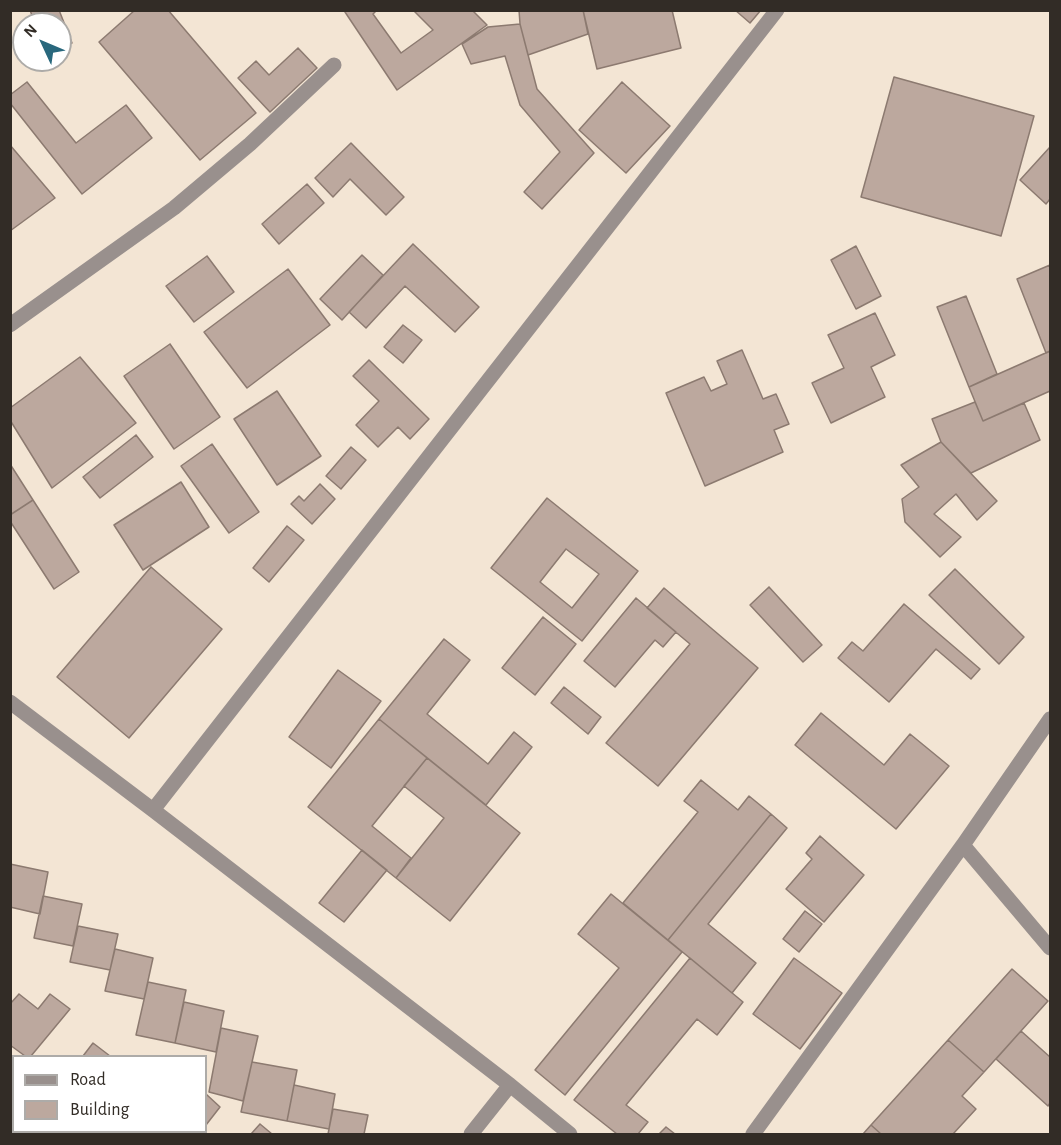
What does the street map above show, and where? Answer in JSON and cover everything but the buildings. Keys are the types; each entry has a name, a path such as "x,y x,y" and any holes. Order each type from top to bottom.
{"street":[{"path":"153,810 777,10"},
{"path":"10,325 174,208 250,144 334,65"},
{"path":"10,702 510,1085 570,1134"},
{"path":"753,1134 963,845 1050,719"},
{"path":"963,845 1050,948"},
{"path":"471,1134 510,1085"}]}
